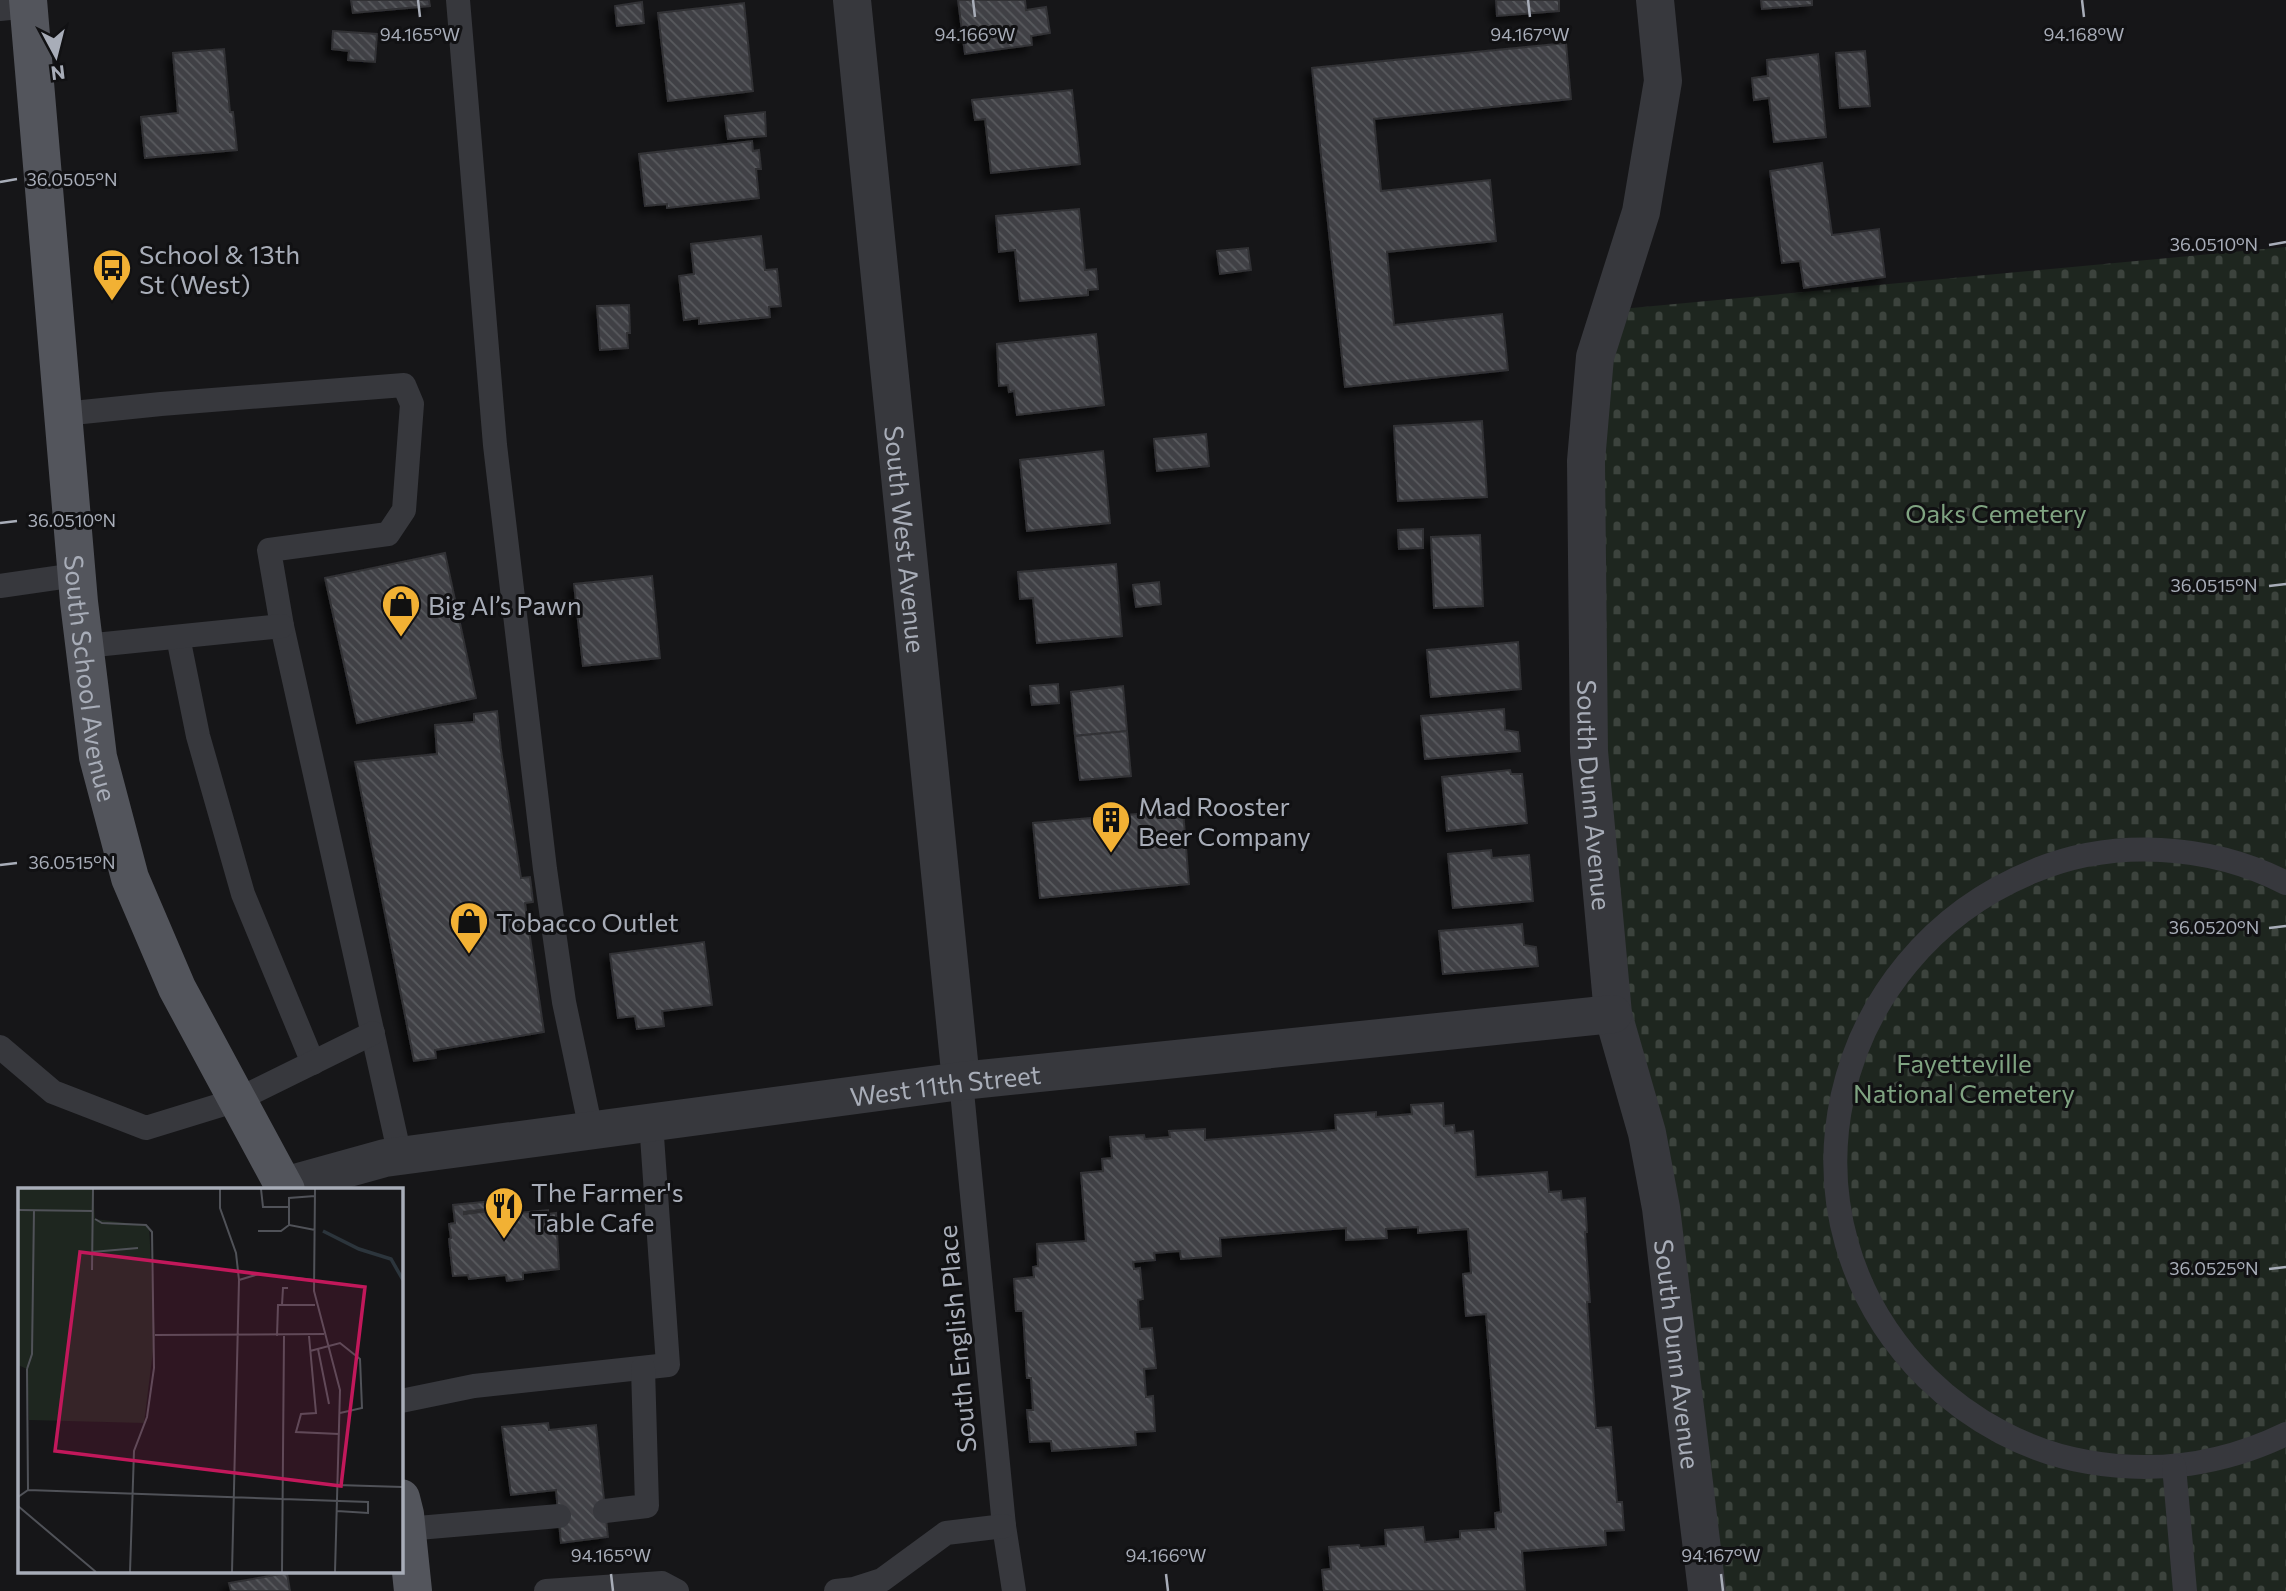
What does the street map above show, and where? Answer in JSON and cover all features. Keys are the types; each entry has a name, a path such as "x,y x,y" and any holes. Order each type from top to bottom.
{"main road":[{"name":"South School Avenue","path":"19,5 63,414 76,575 98,757 130,878 177,988 285,1188"},
{"path":"403,1514 413,1591"}],"street":[{"name":"South West Avenue","path":"852,0 961,1081"},
{"name":"South Dunn Avenue","path":"1655,0 1663,80 1641,212 1595,357 1586,461 1589,751 1613,1014 1647,1133 1661,1208 1707,1591"},
{"name":"West 11th Street","path":"285,1188 385,1158 961,1081 1613,1014"}],"lane":[{"path":"458,0 495,444 543,856 564,1002 591,1130"},
{"path":"63,414 404,385 412,404 404,510 388,534 269,550 282,626 400,1156"},
{"path":"0,586 76,575"},
{"path":"85,646 282,626"},
{"path":"178,636 198,736 243,894 313,1063"},
{"path":"2286,883 2246,866 2218,858 2159,850 2098,853 2049,865 2011,880 1959,912 1914,954 1895,977 1864,1029 1852,1057 1838,1116 1836,1167 1839,1208 1854,1267 1882,1321 1919,1370 1940,1391 1981,1421 2017,1440 2046,1451 2105,1465 2135,1467 2174,1466 2226,1457 2286,1434"},
{"path":"0,1047 54,1093 146,1128 237,1100 373,1033"},
{"name":"South English Place","path":"961,1081 1004,1526 1014,1591"},
{"path":"402,1401 474,1386 668,1365 651,1122"},
{"path":"605,1511 647,1506 643,1368"},
{"path":"2174,1466 2185,1591"},
{"path":"403,1514 559,1516"},
{"path":"835,1591 855,1589 882,1580 946,1533 1004,1526"},
{"path":"546,1591 662,1583 677,1591"}],"green space":[{"name":"Fayetteville National Cemetery","path":"2286,247 2286,1591 1707,1591 1589,751 1610,310"}],"building":[{"path":"351,0 429,0 430,6 353,13"},
{"path":"958,0 1025,0 1026,10 1046,7 1050,33 1031,36 1032,45 965,54"},
{"path":"1496,0 1559,0 1559,11 1497,16"},
{"path":"1761,0 1812,0 1812,5 1762,9"},
{"path":"642,2 644,23 617,26 615,6"},
{"path":"744,3 753,91 668,101 658,13"},
{"path":"333,31 377,34 375,62 348,60 349,51 332,49"},
{"path":"1566,43 1571,99 1374,119 1381,191 1490,180 1496,241 1387,252 1394,325 1502,314 1508,370 1345,387 1312,68"},
{"path":"224,49 237,150 145,158 141,117 178,113 173,53"},
{"path":"1865,51 1870,106 1840,108 1836,53"},
{"path":"1818,54 1826,137 1774,142 1769,98 1754,100 1752,78 1768,76 1767,60"},
{"path":"1072,90 1080,164 991,173 985,119 975,120 972,100"},
{"path":"765,112 766,136 728,139 725,116"},
{"path":"752,141 753,151 759,150 761,169 756,169 759,198 667,208 667,204 645,206 639,154"},
{"path":"1822,163 1832,235 1879,229 1885,277 1804,288 1800,261 1782,263 1770,171"},
{"path":"1079,209 1085,270 1096,269 1098,289 1088,290 1088,295 1020,301 1015,250 999,252 996,216"},
{"path":"761,236 765,270 777,269 781,306 769,307 770,317 699,324 699,318 684,320 679,276 694,274 691,244"},
{"path":"1248,248 1251,270 1220,274 1217,251"},
{"path":"629,305 628,348 600,350 597,306"},
{"path":"1096,334 1104,405 1017,415 1014,391 1009,392 1008,385 999,386 997,344"},
{"path":"1482,421 1487,497 1398,501 1394,426"},
{"path":"1206,434 1209,466 1157,471 1154,439"},
{"path":"1103,451 1110,523 1027,531 1020,460"},
{"path":"1423,529 1423,548 1399,549 1398,530"},
{"path":"1480,535 1483,606 1434,608 1431,537"},
{"name":"Big Al’s Pawn","path":"445,553 476,698 357,723 325,578"},
{"path":"1116,564 1122,636 1037,643 1033,598 1020,599 1018,572"},
{"path":"652,576 660,658 583,666 574,584"},
{"path":"1159,582 1161,604 1136,607 1133,585"},
{"path":"1518,642 1521,689 1431,697 1427,650"},
{"path":"1058,684 1059,703 1032,705 1030,686"},
{"path":"1123,686 1127,731 1075,736 1071,692"},
{"path":"1504,709 1505,730 1518,732 1520,751 1425,759 1421,716"},
{"path":"497,711 521,878 530,877 533,902 525,903 544,1032 435,1050 436,1058 414,1061 355,762 437,754 435,725 474,722 474,714"},
{"path":"1127,731 1131,776 1080,780 1075,736"},
{"path":"1510,770 1511,774 1522,774 1527,823 1447,831 1442,777"},
{"name":"Mad Rooster Beer Company","path":"1183,810 1189,884 1040,898 1033,823"},
{"path":"1491,850 1492,858 1529,855 1533,901 1453,908 1448,854"},
{"path":"1522,924 1524,945 1536,947 1538,966 1443,974 1439,931"},
{"path":"704,942 712,1005 662,1011 664,1026 637,1029 635,1016 618,1018 610,954"},
{"path":"1443,1103 1444,1126 1454,1125 1455,1133 1473,1131 1476,1177 1547,1172 1549,1192 1561,1191 1562,1200 1585,1198 1590,1302 1587,1302 1596,1428 1611,1427 1617,1502 1622,1502 1624,1530 1605,1531 1606,1545 1522,1551 1525,1591 1324,1591 1322,1570 1331,1569 1329,1547 1386,1546 1385,1530 1423,1527 1425,1542 1460,1539 1460,1531 1496,1529 1495,1513 1501,1512 1486,1314 1466,1316 1463,1274 1471,1273 1468,1229 1418,1233 1418,1227 1386,1229 1387,1238 1346,1240 1346,1228 1220,1238 1221,1256 1181,1259 1180,1251 1154,1253 1155,1260 1133,1262 1134,1269 1140,1268 1143,1299 1138,1300 1140,1329 1152,1328 1156,1368 1144,1369 1146,1397 1153,1396 1155,1431 1135,1432 1136,1445 1052,1451 1051,1441 1030,1442 1027,1410 1033,1410 1031,1378 1027,1378 1023,1311 1016,1311 1014,1279 1034,1277 1033,1267 1038,1266 1037,1244 1086,1241 1081,1173 1103,1171 1102,1159 1112,1158 1110,1137 1170,1137 1169,1131 1205,1129 1205,1140 1336,1130 1335,1115 1376,1112 1376,1117 1412,1114 1411,1105"},
{"name":"The Farmer's Table Cafe","path":"503,1200 503,1207 464,1214 497,1210 498,1215 548,1210 548,1214 556,1213 559,1269 523,1273 523,1279 507,1281 506,1275 469,1279 468,1275 453,1276 449,1224 455,1223 453,1205"},
{"path":"548,1423 549,1430 596,1425 608,1537 561,1543 556,1490 511,1495 502,1427"},
{"path":"287,1574 290,1591 231,1591 229,1583"}],"place":[{"name":"School & 13th St (West)","path":"112,302"},
{"name":"Big Al’s Pawn","path":"401,638"},
{"name":"Mad Rooster Beer Company","path":"1111,854"},
{"name":"Tobacco Outlet","path":"469,955"},
{"name":"The Farmer's Table Cafe","path":"504,1240"}],"park label":[{"name":"Oaks Cemetery","path":"1996,512"}]}
